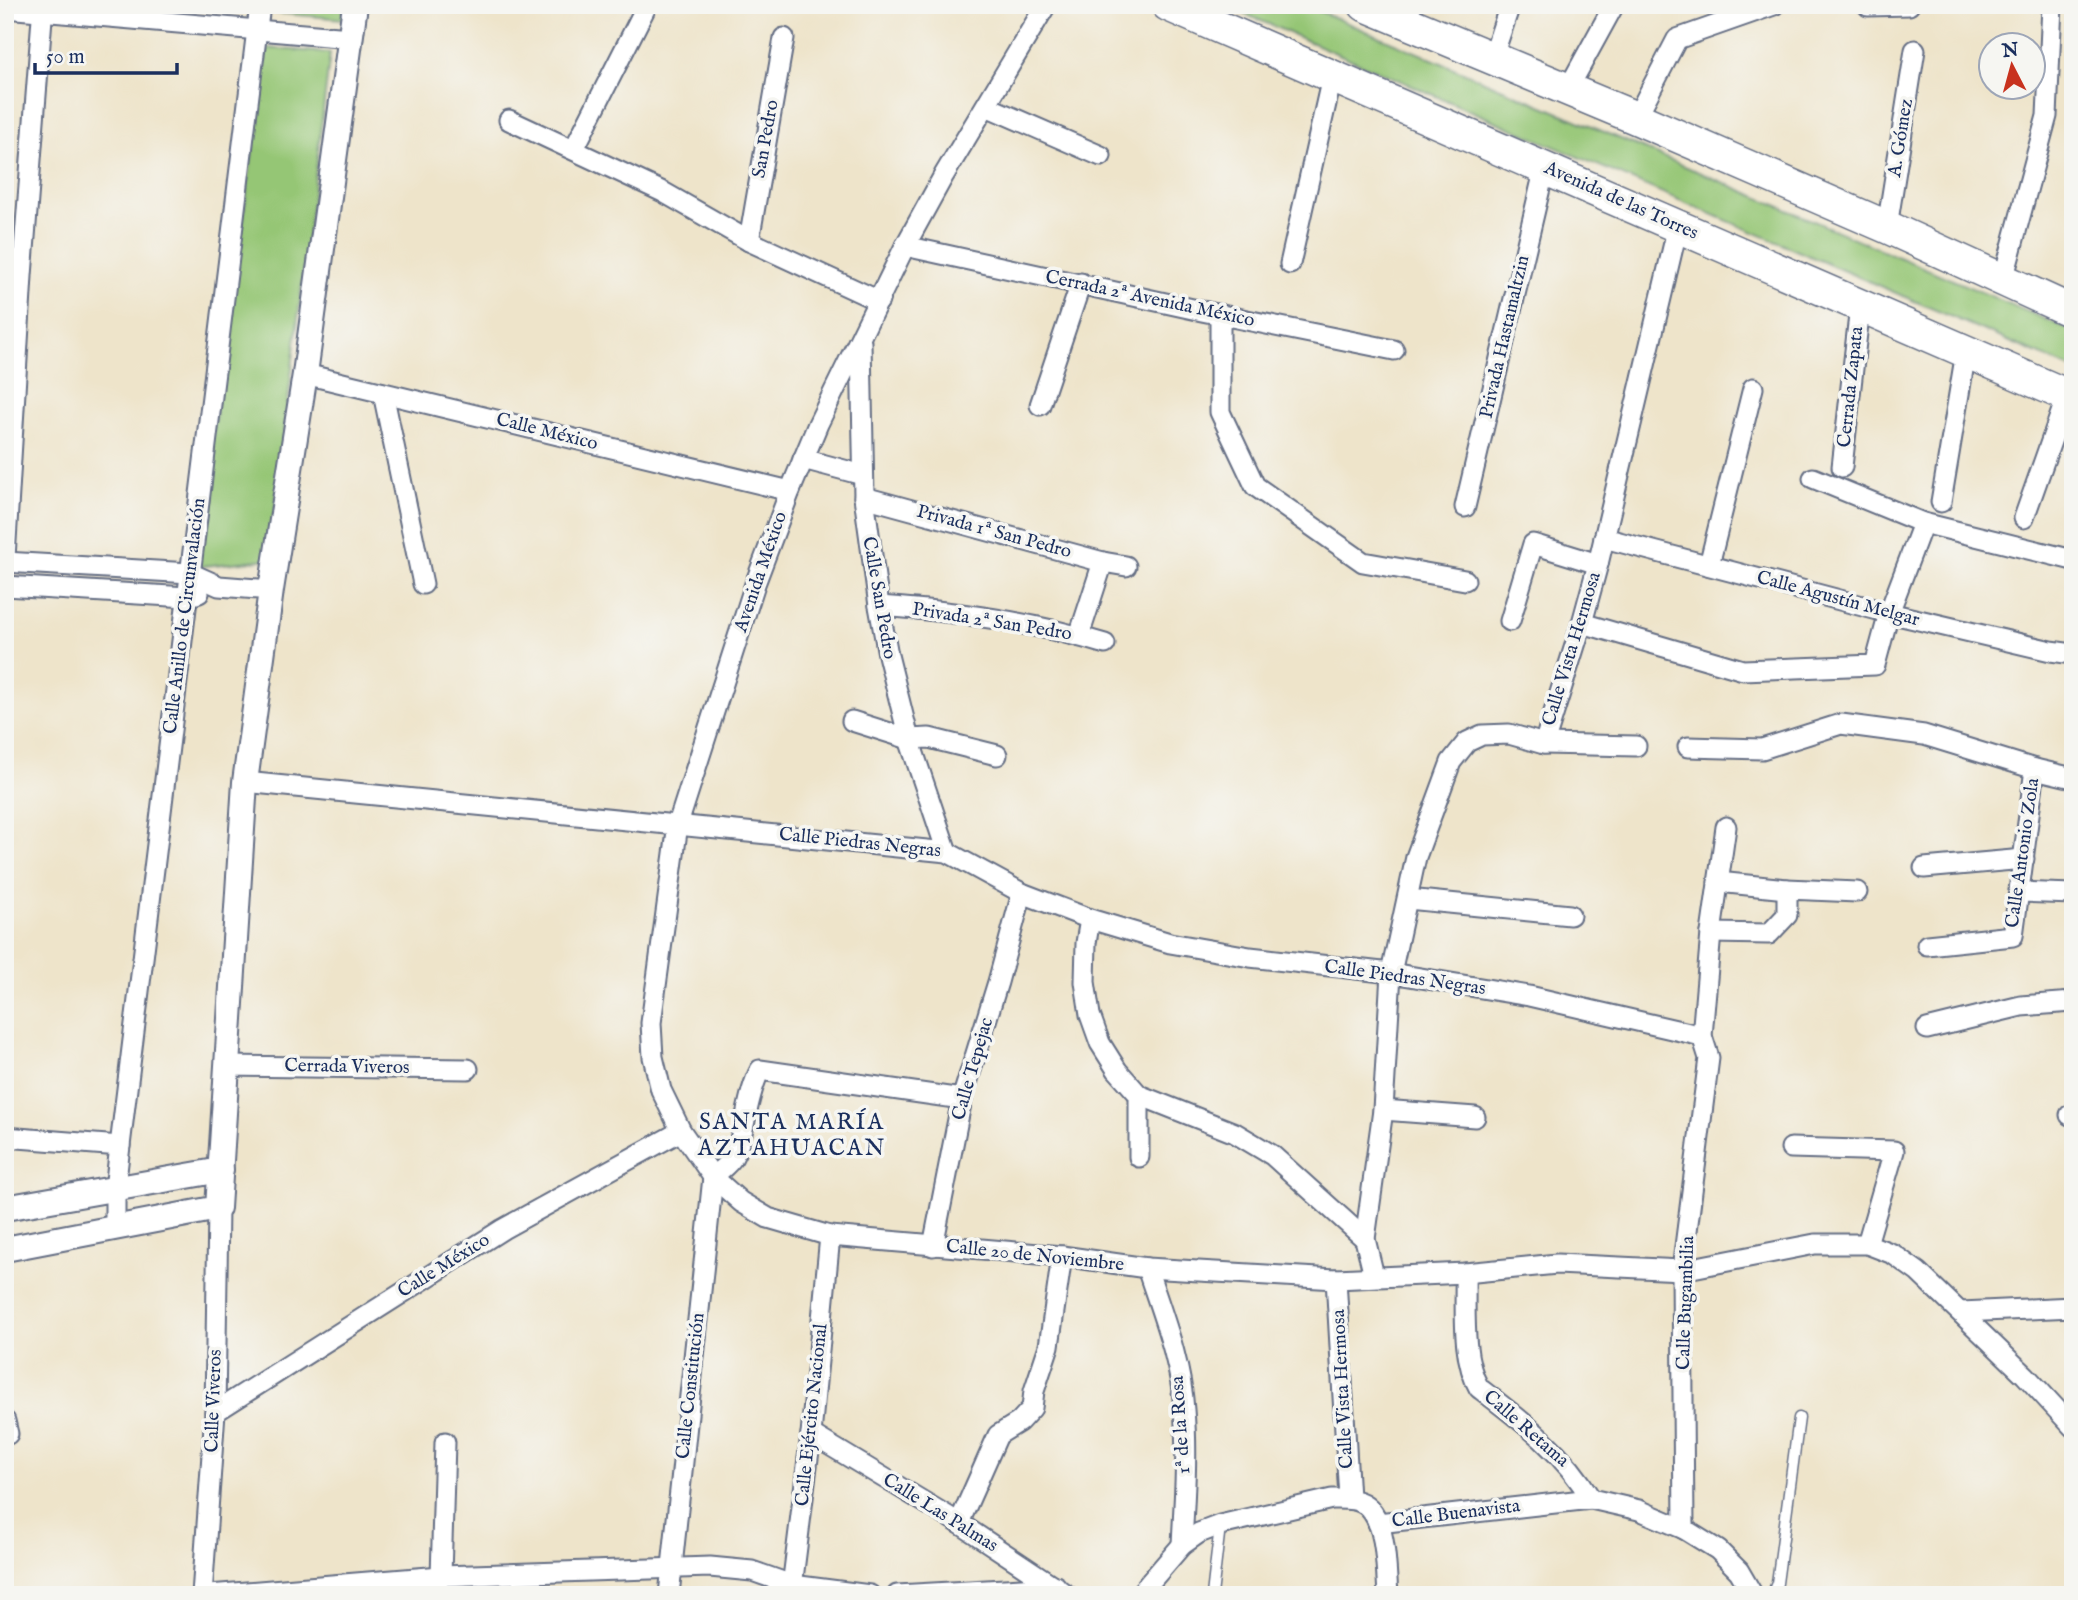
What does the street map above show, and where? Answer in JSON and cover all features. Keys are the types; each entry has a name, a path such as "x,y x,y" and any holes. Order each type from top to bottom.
{"main road":[{"name":"Avenida de las Torres","path":"1168,5 2070,397"},
{"path":"1365,5 1636,118 2073,312"}],"street":[{"name":"Calle Anillo de Circunvalación","path":"115,1227 115,1189 120,1146 260,5"},
{"path":"5,1249 218,1208 245,782 271,590 305,374 355,5"},
{"path":"575,149 647,5"},
{"name":"Avenida México","path":"713,1177 681,1131 660,1090 653,1057 650,1023 678,824 755,584 803,459 905,246 944,175 1046,5"},
{"path":"1492,59 1510,5"},
{"path":"1567,89 1614,5"},
{"path":"1636,118 1677,39 1774,5"},
{"path":"1868,6 1909,5"},
{"path":"2003,280 2047,116 2052,5"},
{"path":"5,8 43,8 349,38"},
{"path":"43,8 13,275 5,560 190,573 219,586 271,590"},
{"name":"San Pedro","path":"749,241 783,38"},
{"name":"A. Gómez","path":"1886,227 1916,50"},
{"path":"1290,264 1332,77"},
{"path":"986,106 1101,156"},
{"path":"509,120 663,192 749,241 878,301"},
{"name":"Privada Hastamaltzin","path":"1465,507 1545,167"},
{"name":"Calle Vista Hermosa","path":"1374,1276 1365,1239 1383,1110 1391,973 1416,857 1451,762 1466,742 1482,735 1508,734 1544,744 1598,564 1678,226"},
{"name":"Cerrada 2ª Avenida México","path":"905,246 1394,350"},
{"path":"1040,405 1081,283"},
{"name":"Cerrada Zapata","path":"1842,467 1860,306"},
{"path":"1220,315 1220,412 1255,486 1363,562 1465,580"},
{"name":"Calle San Pedro","path":"861,336 864,496 878,606 909,739 947,852"},
{"path":"1941,502 1966,352"},
{"name":"Calle México","path":"305,374 790,491"},
{"path":"1709,565 1753,388"},
{"path":"383,393 423,584"},
{"path":"2024,518 2070,397"},
{"path":"803,459 863,475"},
{"path":"1813,478 1923,523 2073,560"},
{"name":"Privada 1ª San Pedro","path":"864,496 1126,566"},
{"path":"1582,623 1743,670 1875,665 1889,614 1923,523"},
{"name":"Calle Agustín Melgar","path":"1604,538 1889,614 2073,654"},
{"path":"1510,621 1533,544 1598,564"},
{"path":"1079,636 1103,562"},
{"path":"5,586 187,597 219,586"},
{"name":"Privada 2ª San Pedro","path":"878,606 939,610 1105,643"},
{"path":"852,720 909,739 929,738 997,755"},
{"path":"1688,747 1762,749 1841,724 1924,736 2073,778"},
{"path":"1544,744 1636,746"},
{"name":"Calle Antonio Zola","path":"1927,945 2013,936 2035,769"},
{"name":"Calle Piedras Negras","path":"245,782 947,852 1022,893 1090,919 1170,943 1250,957 1391,973 1529,996 1702,1037"},
{"name":"Calle Bugambilia","path":"1684,1529 1682,1270 1709,1058 1702,1037 1711,933 1726,827"},
{"path":"1924,868 2024,859"},
{"path":"1718,882 1857,892"},
{"path":"1711,933 1769,934 1787,915 1787,889"},
{"path":"2020,892 2073,894"},
{"name":"Calle Tepejac","path":"933,1246 962,1098 1022,893"},
{"path":"1408,900 1570,915"},
{"path":"1090,919 1085,982 1090,1016 1100,1043 1117,1070 1139,1095 1235,1133 1272,1155 1365,1239"},
{"path":"1927,1029 2021,1006 2073,1002"},
{"name":"Cerrada Viveros","path":"226,1066 468,1069"},
{"path":"713,1177 732,1158 752,1086 760,1070 962,1098"},
{"path":"1139,1095 1139,1157"},
{"path":"1383,1110 1475,1117"},
{"name":"Calle México","path":"215,1412 503,1229 681,1131"},
{"path":"5,1137 120,1146"},
{"path":"1791,1147 1894,1151 1867,1244 1893,1254 1918,1272 2025,1375 2073,1427"},
{"path":"5,1208 220,1170"},
{"name":"Calle 20 de Noviembre","path":"713,1177 741,1202 768,1217 830,1236 1062,1256 1147,1268 1336,1279 1465,1273 1557,1264 1682,1270 1815,1244 1867,1244"},
{"name":"Calle Constitución","path":"669,1595 713,1177"},
{"name":"Calle Viveros","path":"202,1595 215,1412 218,1208"},
{"name":"Calle Ejército Nacional","path":"791,1590 811,1434 830,1236"},
{"path":"959,1523 998,1435 1019,1422 1032,1408 1034,1391 1049,1346 1062,1256"},
{"name":"1ª de la Rosa","path":"1147,1268 1177,1364 1184,1408 1186,1478 1182,1545"},
{"name":"Calle Retama","path":"1465,1273 1468,1356 1472,1376 1479,1388 1549,1444 1577,1475 1591,1499"},
{"name":"Calle Vista Hermosa","path":"1336,1279 1349,1498"},
{"path":"1961,1312 2073,1307"},
{"name":"Calle Las Palmas","path":"811,1434 959,1523 1061,1590"},
{"path":"441,1576 445,1442"},
{"path":"1139,1595 1182,1545 1199,1533 1220,1525 1332,1499 1349,1498"},
{"name":"Calle Buenavista","path":"1349,1498 1368,1506 1378,1523 1591,1499 1639,1510 1684,1529"},
{"path":"1378,1523 1385,1554 1388,1595"},
{"path":"1684,1529 1718,1550 1739,1571 1753,1595"},
{"path":"209,1595 441,1576 710,1567 752,1571 791,1590 870,1595"},
{"path":"897,1595 1061,1590"}],"lane":[{"path":"1772,1595 1777,1583 1799,1418"},
{"path":"1212,1595 1220,1525"}],"green space":[{"path":"275,5 344,5 343,19 275,13"},
{"path":"1224,5 1305,5 2073,331 2073,369"},
{"path":"267,48 330,53 269,559 194,567"}],"district":[{"name":"SANTA MARÍA AZTAHUACAN","path":"792,1135"}]}
